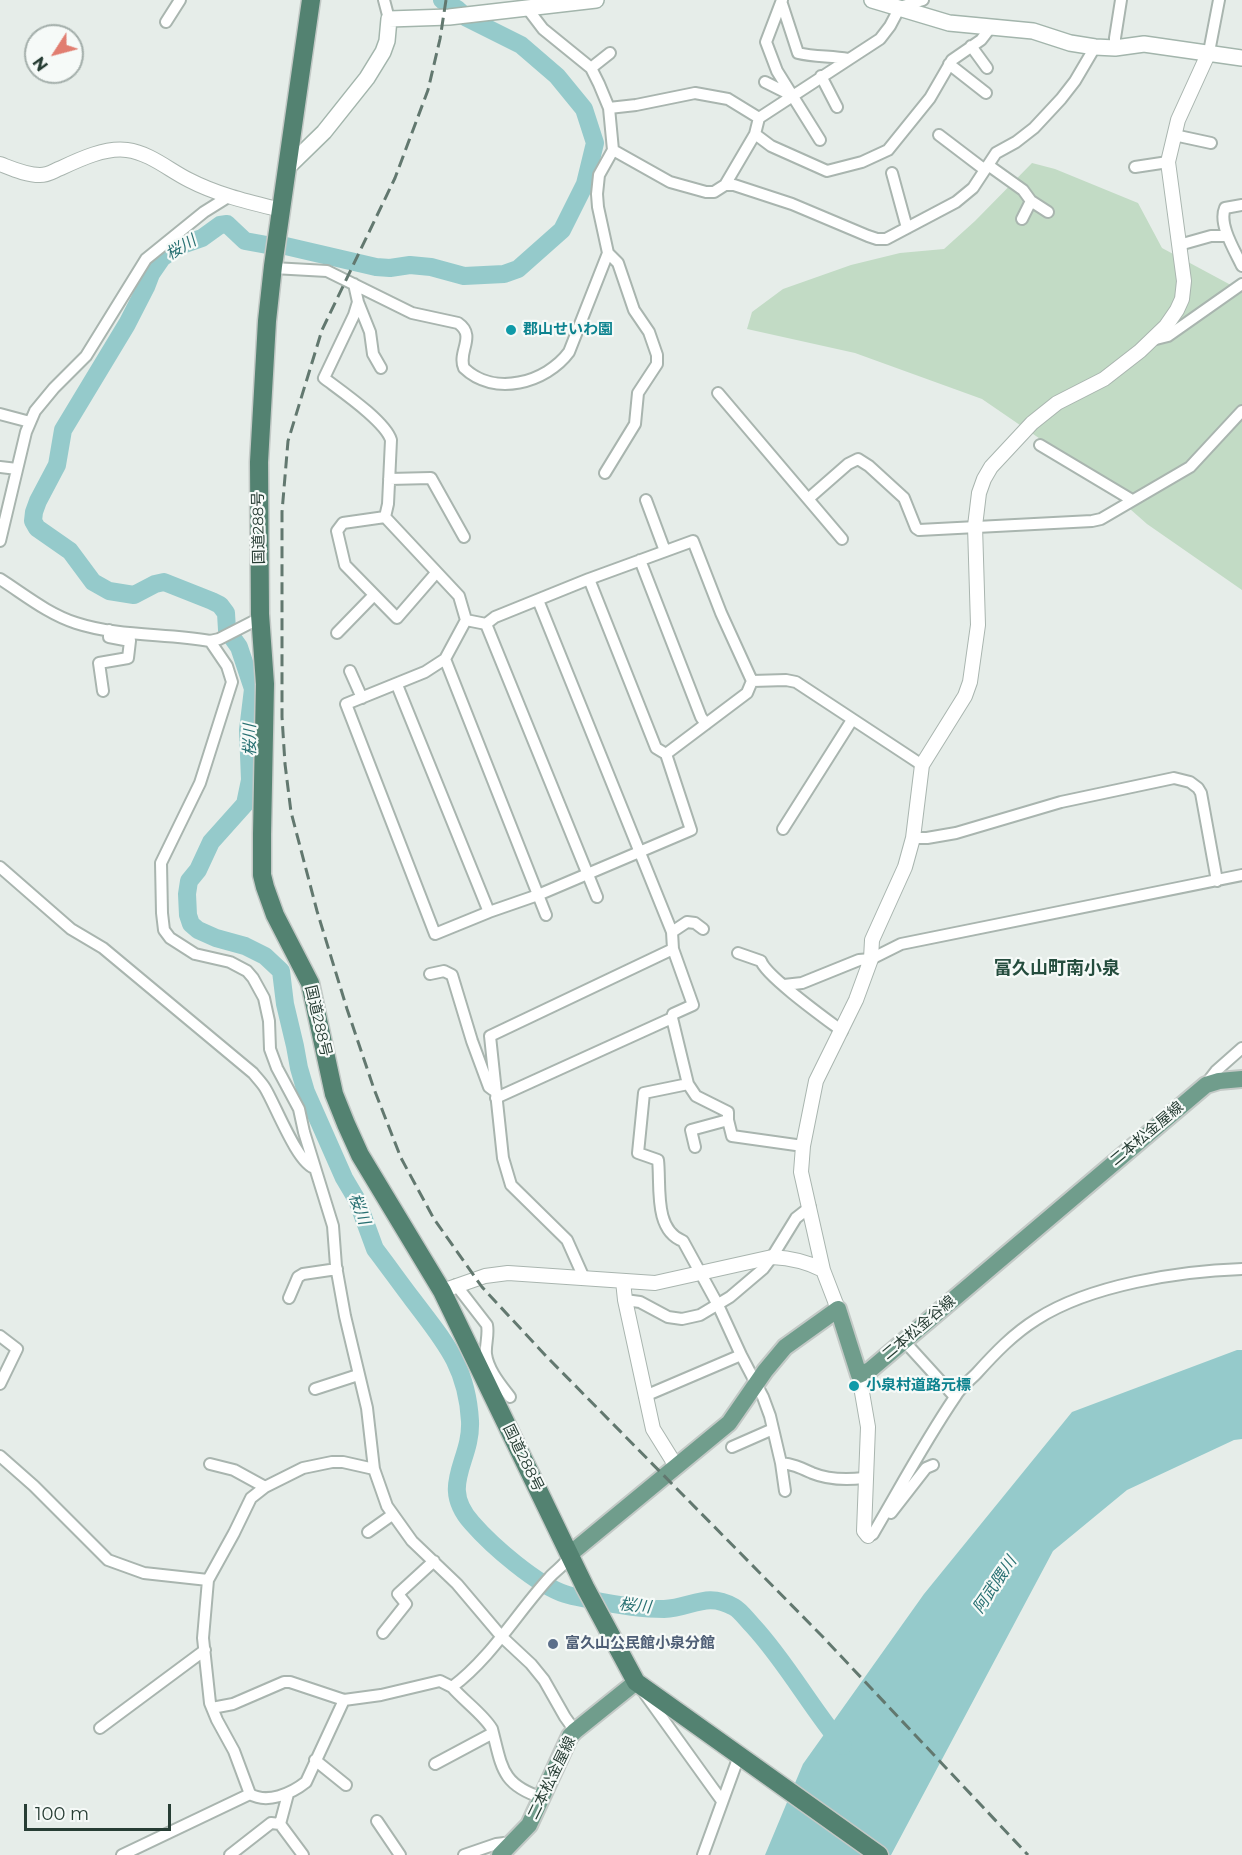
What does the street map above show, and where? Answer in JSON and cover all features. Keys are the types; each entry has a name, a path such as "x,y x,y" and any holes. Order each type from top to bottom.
{"highway":[{"name":"国道288号","path":"310,0 267,321 259,462 260,618 265,684 262,834 262,875 265,887 275,915 310,983 334,1094 360,1155 449,1288 585,1587 636,1682 879,1855"}],"main road":[{"path":"286,169 324,132 367,78 383,52 389,19 449,17 520,6 596,0"},
{"path":"872,0 901,4 949,23 1033,31 1070,43 1095,47 1115,48 1144,44 1242,58"},
{"name":"二本松金屋線","path":"1060,1207 1206,1085 1219,1080 1242,1078"},
{"name":"二本松金谷線","path":"859,1375 870,1370 1060,1207"},
{"path":"570,1554 729,1423 785,1347 838,1309 859,1375"},
{"name":"二本松金屋線","path":"500,1855 529,1825 575,1731 636,1682"}],"street":[{"path":"166,22 180,0"},
{"path":"384,0 389,19"},
{"path":"613,150 667,181 706,192 714,192 725,185 755,134 759,118 880,39 890,26 901,4 923,0"},
{"path":"1115,48 1121,0"},
{"path":"838,1309 823,1270 801,1172 803,1146 816,1081 856,1000 871,959 872,940 905,867 913,838 922,765 965,696 974,667 978,625 975,526 979,493 991,467 1032,423 1057,403 1104,379 1140,351 1166,326 1182,299 1184,281 1168,162 1178,120 1209,52 1220,0"},
{"path":"782,2 798,53 848,59"},
{"path":"782,2 766,42 777,71 820,140"},
{"path":"273,267 327,271 412,313 461,324 467,337 462,361 464,368 486,380 511,384 538,376 559,364 569,352 608,253 597,194 599,175 613,150 609,108 591,68 543,29 520,6"},
{"path":"755,134 771,146 827,171 862,162 894,145 930,98 952,60 981,40 991,27"},
{"path":"971,46 987,68"},
{"path":"725,185 734,185 792,204 878,239 886,239 956,202 973,188 996,153 1016,142 1034,128 1061,99 1075,81 1095,47"},
{"path":"591,68 610,53"},
{"path":"949,64 986,93"},
{"path":"821,76 837,107"},
{"path":"765,82 792,95"},
{"path":"609,108 696,93 728,99 759,118"},
{"path":"939,135 986,168 1023,190 1031,201 1048,212"},
{"path":"1174,135 1211,143"},
{"path":"0,164 24,173 42,175 50,174 99,153 127,150 145,156 188,180 280,216"},
{"path":"1135,167 1168,162"},
{"path":"892,174 907,228"},
{"path":"665,194 667,181"},
{"path":"0,541 4,510 35,411 86,356 146,259 204,212 228,197"},
{"path":"1022,219 1031,201"},
{"path":"1242,205 1225,208 1223,212 1227,236 1242,266"},
{"path":"1179,245 1211,236 1227,236"},
{"path":"604,473 635,424 638,393 657,364 654,342 634,310 618,263 608,253"},
{"path":"354,284 358,302 370,332 373,354 381,368"},
{"path":"1152,340 1168,336 1242,284"},
{"path":"358,302 324,378 389,434 392,440 385,516 459,596 466,620 445,659 425,672 346,704 435,934 538,895 691,830 666,754 656,748 589,579"},
{"path":"718,393 842,539"},
{"path":"808,499 848,464 858,459 904,498 916,528 919,530 1092,521 1101,519 1190,467 1242,411"},
{"path":"0,414 30,422"},
{"path":"1040,445 1132,500"},
{"path":"0,467 17,469"},
{"path":"389,479 431,478 464,537"},
{"path":"646,500 665,551"},
{"path":"385,516 343,523 337,531 345,565 397,618 436,573"},
{"path":"466,620 486,624 495,617 589,579 693,541 721,613 752,681 747,693 666,754"},
{"path":"640,560 701,717 706,724"},
{"path":"0,579 52,613 77,623 109,630 215,640 260,618"},
{"path":"337,633 374,595"},
{"path":"538,600 672,932 673,949 693,1005 672,1014 688,1084 696,1096 728,1112 732,1136 803,1146"},
{"path":"486,624 597,897"},
{"path":"103,691 99,663 128,658 130,641 109,637 109,630"},
{"path":"215,640 232,682 200,783 161,863 164,930 170,938 195,954 230,962 247,971 264,998 269,1021 270,1049 277,1068 299,1110 333,1226 336,1269 367,1408 374,1469 380,1490 392,1515 412,1540 457,1584 501,1636 537,1672 575,1731"},
{"path":"445,659 546,915"},
{"path":"350,671 362,698"},
{"path":"752,681 796,682 922,765"},
{"path":"397,684 489,912"},
{"path":"783,829 852,720"},
{"path":"913,838 956,833 1061,802 1146,783 1180,778 1195,785 1201,793 1217,881"},
{"path":"0,867 70,929 103,948 253,1072 266,1089 280,1120 306,1164 315,1168"},
{"path":"784,985 802,983 859,960 871,959 901,944 1242,875"},
{"path":"672,932 687,922 695,923 703,929"},
{"path":"584,1278 567,1240 511,1185 503,1158 489,1040 492,1035 673,949"},
{"path":"738,952 761,961 767,971 842,1031"},
{"path":"430,974 444,971 452,975 472,1041 489,1087 495,1094"},
{"path":"495,1094 672,1018"},
{"path":"1206,1085 1216,1071 1242,1048"},
{"path":"688,1084 644,1093 638,1153 658,1160 660,1204 666,1226 676,1238 682,1241 718,1305 763,1397 781,1463 785,1491"},
{"path":"695,1147 691,1130 728,1120"},
{"path":"625,1300 640,1302 668,1317 681,1319 700,1315 718,1305 748,1282 772,1257 796,1218 810,1206"},
{"path":"510,1397 494,1375 486,1355 487,1325 449,1288 485,1276 508,1273 655,1283 772,1257 809,1263 823,1270"},
{"path":"289,1299 298,1277 303,1274 336,1269"},
{"path":"872,1532 954,1397 1008,1341 1038,1318 1072,1300 1134,1282 1214,1270 1242,1269"},
{"path":"623,1281 625,1300 653,1429 676,1466"},
{"path":"0,1336 17,1349 0,1384"},
{"path":"904,1341 954,1397"},
{"path":"645,1396 741,1355"},
{"path":"315,1389 358,1375"},
{"path":"859,1375 868,1427 864,1478 864,1531 872,1532 885,1522 926,1468 933,1465"},
{"path":"732,1447 773,1429"},
{"path":"0,1456 34,1486 108,1560 144,1573 208,1580"},
{"path":"344,1700 306,1782 288,1794 258,1798 250,1794 234,1751 212,1708 203,1638 208,1580 251,1498 265,1487 303,1467 332,1462 343,1462 374,1469"},
{"path":"781,1463 799,1466 825,1477 844,1480 864,1478"},
{"path":"210,1464 234,1470 265,1487"},
{"path":"368,1532 392,1515"},
{"path":"452,1687 470,1673 550,1576 567,1562 570,1554"},
{"path":"383,1633 406,1604 398,1594 434,1562"},
{"path":"100,1728 205,1650"},
{"path":"212,1708 232,1704 284,1682 344,1700 381,1695 440,1681 452,1687 471,1708 488,1722 505,1773 511,1782 529,1794 543,1798"},
{"path":"636,1682 722,1801"},
{"path":"435,1764 493,1733"},
{"path":"315,1760 346,1785"},
{"path":"703,1855 722,1801 746,1761"},
{"path":"122,1855 250,1794"},
{"path":"280,1824 288,1794"},
{"path":"377,1821 400,1855"},
{"path":"230,1855 271,1823 280,1824 303,1855"},
{"path":"464,1855 496,1844 513,1842"}],"green space":[{"path":"1032,163 1055,169 1138,203 1162,248 1242,291 1242,590 1147,524 1087,471 982,399 855,353 747,329 752,312 783,289 851,265 900,253 944,249"}],"water":[{"name":"阿武隈川","path":"1242,1350 1242,1439 1234,1440 1127,1490 1053,1551 891,1855 765,1855 803,1764 924,1594 1072,1412"}],"waterway":[{"name":"桜川","path":"442,0 467,18 521,45 557,76 584,109 595,143 585,184 562,230 518,269 504,274 464,276 431,267 410,265 390,268 376,267 277,244 267,245 245,241 227,224 220,225 202,238 179,246 162,258 151,274 127,324 63,430 57,465 38,501 33,521 37,528 70,551 93,582 109,591 134,595 164,582 212,601 220,605 226,613 227,630 239,647 253,689 248,730 250,780 245,804 211,842 198,870 189,881 188,915 191,924 198,930 245,946 265,956 281,971 285,1004 306,1092 344,1178 357,1200 375,1249 435,1328 459,1369 468,1402 470,1421 469,1436 457,1485 462,1509 472,1523 516,1564 541,1582 565,1594 610,1604 646,1608 674,1608 707,1600 724,1602 734,1607 765,1640 843,1746"}],"railway":[{"path":"446,0 428,90 395,178 322,330 288,441 282,512 282,717 285,764 291,812 317,911 347,1009 374,1089 401,1158 434,1219 482,1287 546,1356 822,1636 1028,1855"}],"place":[{"name":"郡山せいわ園","path":"511,330"},
{"name":"小泉村道路元標","path":"854,1386"},
{"name":"富久山公民館小泉分館","path":"553,1644"}],"district":[{"name":"富久山町南小泉","path":"1057,969"}]}
